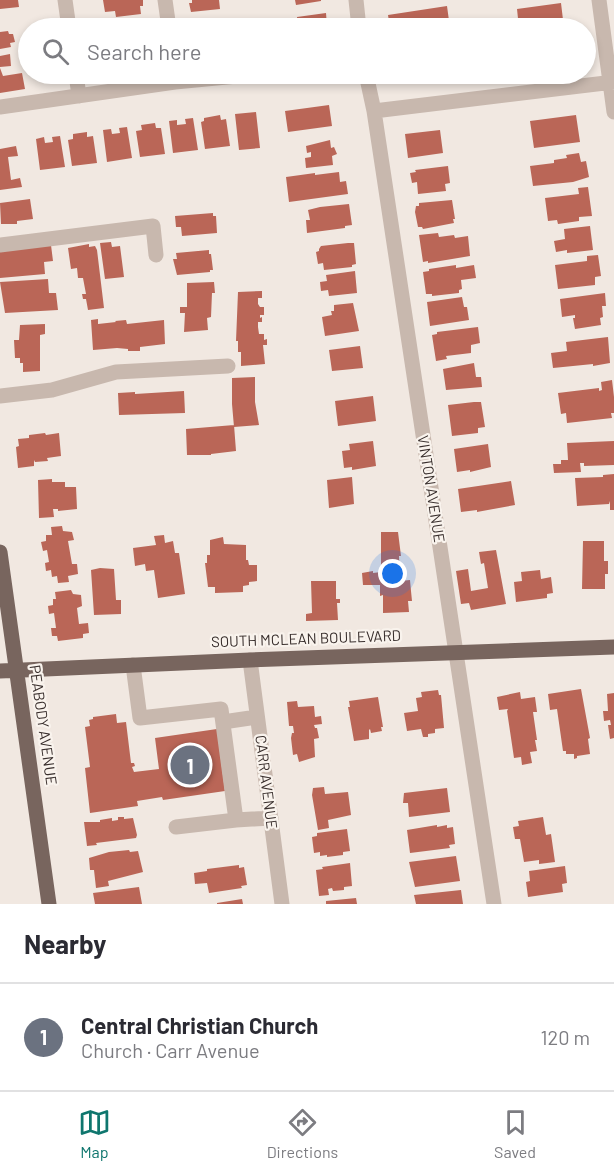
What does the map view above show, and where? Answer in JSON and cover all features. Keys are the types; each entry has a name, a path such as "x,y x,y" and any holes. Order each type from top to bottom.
{"main road":[{"name":"PEABODY AVENUE","path":"0,552 49,904"},
{"name":"SOUTH MCLEAN BOULEVARD","path":"0,671 614,647"}],"street":[{"path":"65,0 68,18"},
{"path":"165,0 167,18"},
{"path":"356,0 358,18"},
{"path":"599,0 612,82 614,112"},
{"path":"596,84 612,82"},
{"path":"76,84 78,96"},
{"path":"0,107 142,84"},
{"name":"VINTON AVENUE","path":"368,84 494,904"},
{"path":"374,111 596,84"},
{"path":"0,245 153,226 156,255"},
{"path":"0,396 52,390 116,372 228,366"},
{"name":"CARR AVENUE","path":"250,660 282,904"},
{"path":"133,665 141,718 221,709 236,820"},
{"path":"223,722 257,717"},
{"path":"176,827 271,818"}],"building":[{"path":"0,0 18,0 19,7 0,9"},
{"path":"103,0 143,0 143,6 140,6 141,14 116,17 115,11 105,12"},
{"path":"192,0 219,0 220,9 191,12 189,3 192,3"},
{"path":"295,0 321,0 321,1 296,5"},
{"path":"561,3 563,18 518,18 517,9"},
{"path":"447,6 449,18 388,18 388,15"},
{"path":"326,13 326,18 297,18"},
{"path":"8,31 9,34 13,34 15,42 10,43 11,47 0,49 0,32"},
{"path":"10,54 11,66 0,67 0,56"},
{"path":"0,68 3,76 18,74 18,84 24,84 25,89 0,93"},
{"path":"329,105 332,126 288,132 285,111"},
{"path":"256,112 260,148 239,150 235,114"},
{"path":"220,115 221,120 226,119 230,146 205,149 201,122 204,118"},
{"path":"576,115 580,142 534,148 530,121"},
{"path":"193,118 198,150 173,153 169,121 177,120 177,125 186,124 185,119"},
{"path":"155,123 156,128 161,128 165,154 140,157 136,131 142,130 141,125"},
{"path":"127,127 132,158 107,162 103,130 111,129 112,134 120,133 119,128"},
{"path":"440,130 443,153 408,158 405,134"},
{"path":"87,132 87,137 93,136 97,163 72,166 68,140 73,139 73,134"},
{"path":"60,136 65,167 40,170 36,139 44,137 45,143 53,142 52,137"},
{"path":"330,140 331,148 334,147 337,154 332,156 333,165 306,168 305,158 311,157 311,152 307,153 306,146"},
{"path":"16,146 18,156 8,157 11,180 20,178 22,187 0,190 0,149"},
{"path":"579,153 581,162 586,161 589,177 573,182 533,186 530,166 554,163 554,160 567,158 566,155"},
{"path":"448,166 450,183 445,184 446,191 418,194 417,182 412,183 410,173 416,172 415,170"},
{"path":"339,172 340,182 346,181 348,194 289,202 286,177"},
{"path":"588,187 592,216 579,217 579,221 558,224 557,220 548,221 545,198 579,194 578,188"},
{"path":"30,199 33,219 17,221 17,224 1,224 0,203"},
{"path":"452,200 454,223 423,229 418,227 415,212 419,203"},
{"path":"349,204 352,225 307,233 306,220 310,220 308,210"},
{"path":"213,213 213,216 216,216 217,233 182,236 181,227 176,227 175,216"},
{"path":"590,226 593,250 556,252 554,241 565,239 564,229"},
{"path":"438,233 439,237 468,236 470,256 423,262 419,235"},
{"path":"111,242 112,247 120,246 124,277 105,279 100,243"},
{"path":"354,243 356,264 352,267 324,270 323,263 318,264 316,252 321,246"},
{"path":"89,244 89,247 95,246 97,250 104,308 88,310 86,299 83,299 82,294 86,294 83,278 78,278 77,268 71,269 68,248"},
{"path":"51,245 53,261 44,262 45,274 0,278 0,249"},
{"path":"209,250 213,270 177,275 173,259 177,259 176,253"},
{"path":"598,255 601,276 595,277 595,285 558,289 555,265 587,261 587,256"},
{"path":"456,265 456,268 474,265 476,278 461,280 462,289 459,293 432,296 432,294 426,294 423,272"},
{"path":"355,271 357,293 329,296 328,290 321,291 320,282 327,281 326,275"},
{"path":"48,279 49,293 56,293 58,310 5,313 0,282"},
{"path":"214,282 215,293 212,293 211,317 207,318 208,330 184,332 185,313 180,313 180,307 187,307 187,283"},
{"path":"262,291 262,298 258,298 258,304 264,307 264,315 260,315 262,322 258,322 258,327 259,334 264,334 264,340 267,339 267,345 263,345 265,364 241,366 241,352 238,352 238,341 236,341 238,292"},
{"path":"605,293 606,306 602,306 601,325 575,329 573,318 575,315 562,317 560,299"},
{"path":"462,297 464,307 467,307 469,320 430,326 427,302"},
{"path":"353,303 359,331 325,336 322,317 332,315 334,305"},
{"path":"98,319 98,324 126,320 127,324 164,320 165,344 140,347 140,351 117,348 93,350 91,320"},
{"path":"45,324 45,334 40,335 40,371 23,372 23,363 20,363 20,358 15,358 14,340 19,340 20,325"},
{"path":"478,327 480,343 471,345 471,353 446,356 447,359 436,361 432,335 437,332"},
{"path":"608,337 610,363 553,368 551,353 567,351 566,342"},
{"path":"360,346 363,368 332,371 329,350"},
{"path":"474,363 476,377 481,377 482,387 446,390 443,369"},
{"path":"255,377 255,402 259,425 234,427 232,378"},
{"path":"612,380 614,413 611,413 612,418 567,423 566,413 561,414 558,393 599,388 599,391 602,390 601,382"},
{"path":"184,391 185,413 119,415 118,393"},
{"path":"373,396 376,421 338,426 335,401"},
{"path":"481,402 485,427 478,428 478,433 452,436 448,405"},
{"path":"234,425 236,451 211,455 187,455 186,429"},
{"path":"45,433 46,435 59,433 61,456 47,458 48,461 35,462 34,460 34,466 18,468 16,447 19,446 18,439"},
{"path":"373,441 376,466 352,470 352,467 344,468 342,451 350,450 349,444"},
{"path":"614,441 614,465 584,466 584,463 580,463 581,472 554,473 553,464 561,464 561,460 568,460 567,443"},
{"path":"488,444 491,467 470,472 470,470 457,472 454,449"},
{"path":"614,474 614,510 610,510 610,501 609,504 577,506 575,478 603,477 603,475"},
{"path":"352,477 354,504 329,508 327,480"},
{"path":"52,479 52,482 65,482 65,487 76,487 77,509 58,511 58,509 53,509 54,517 39,518 38,480"},
{"path":"511,481 515,505 477,512 477,510 461,512 458,489"},
{"path":"62,526 63,531 72,532 74,540 68,541 72,564 77,564 78,574 68,576 69,582 58,583 57,576 52,577 51,570 46,571 45,563 49,562 47,550 43,551 41,542 46,541 46,535 52,535 51,527"},
{"path":"381,532 398,532 401,556 399,556 400,581 410,580 412,601 408,601 409,612 383,613 383,595 380,596 380,585 363,585 362,573 381,572"},
{"path":"164,535 165,543 173,541 175,553 179,553 185,594 158,598 154,570 146,571 145,564 135,566 133,548 156,545 154,536"},
{"path":"223,537 224,544 246,545 246,560 249,565 257,565 257,581 243,586 243,592 215,593 215,587 208,587 205,563 207,563 207,555 210,555 210,540"},
{"path":"583,541 604,541 604,561 608,561 605,589 582,589"},
{"path":"496,550 506,604 471,610 469,603 461,604 456,571 468,569 471,591 488,588 484,563 481,564 479,552"},
{"path":"114,569 116,600 121,600 121,614 94,615 91,570"},
{"path":"540,570 541,579 551,577 553,593 547,594 547,598 516,602 514,582 522,581 521,572"},
{"path":"311,581 336,581 336,599 340,599 340,603 337,603 338,620 306,621 306,614 312,613"},
{"path":"71,590 73,594 81,595 82,606 77,608 79,624 88,623 89,633 83,634 83,638 58,641 57,636 52,636 51,628 56,628 54,613 49,614 48,606 53,605 53,599 56,599 55,592"},
{"path":"581,689 590,738 588,739 590,754 577,756 574,759 574,754 566,754 566,751 563,751 557,709 550,710 548,694"},
{"path":"438,690 441,695 444,728 435,729 435,733 428,734 428,737 423,737 421,729 407,731 404,713 418,711 416,698 422,697 421,692"},
{"path":"520,692 521,699 535,697 537,712 533,712 537,751 530,752 532,763 522,765 521,757 514,758 508,709 499,710 497,697"},
{"path":"614,693 614,738 610,739 608,725 611,725 610,720 604,721 603,711 608,711 607,694"},
{"path":"378,697 382,731 371,733 370,729 369,739 354,741 349,701"},
{"path":"297,701 298,707 314,706 315,717 321,716 322,724 314,725 319,738 314,739 315,757 299,762 297,754 293,755 291,738 294,733 293,726 289,726 287,702"},
{"path":"116,714 117,723 126,722 131,763 135,766 132,767 134,772 159,769 155,738 217,729 225,791 163,800 162,797 137,801 138,806 90,813 85,768 90,767 85,727 90,726 89,720 93,717"},
{"path":"324,787 325,794 348,792 351,815 328,820 329,828 318,830 312,795 313,788"},
{"path":"447,788 450,812 409,817 408,803 403,803 404,793"},
{"path":"118,817 133,818 136,838 87,846 84,822 100,822 100,820 112,818 112,821 118,820"},
{"path":"543,817 546,835 551,834 555,862 539,864 539,860 524,862 520,839 515,839 513,827 519,826 518,821"},
{"path":"437,825 437,827 447,825 447,828 453,827 455,844 449,845 450,848 410,853 407,830"},
{"path":"347,829 350,851 343,852 343,855 327,857 327,855 320,856 320,852 314,853 312,837 317,836 317,833"},
{"path":"129,850 130,852 138,851 143,872 108,881 109,886 96,888 94,870 90,870 89,858 109,852"},
{"path":"456,856 460,881 415,887 409,862"},
{"path":"350,863 352,886 344,887 344,890 328,889 329,895 319,896 316,870"},
{"path":"239,865 239,868 244,867 247,885 241,886 242,888 209,893 207,883 195,884 194,873"},
{"path":"565,866 567,883 562,884 563,892 528,897 526,882 530,881 529,871"},
{"path":"139,887 142,904 95,904 93,893"},
{"path":"461,890 463,904 416,904 414,895"},
{"path":"356,898 357,904 326,904 326,901"},
{"path":"242,899 243,904 217,904 217,903"}],"place":[{"name":"Central Christian Church","path":"190,765"}]}
